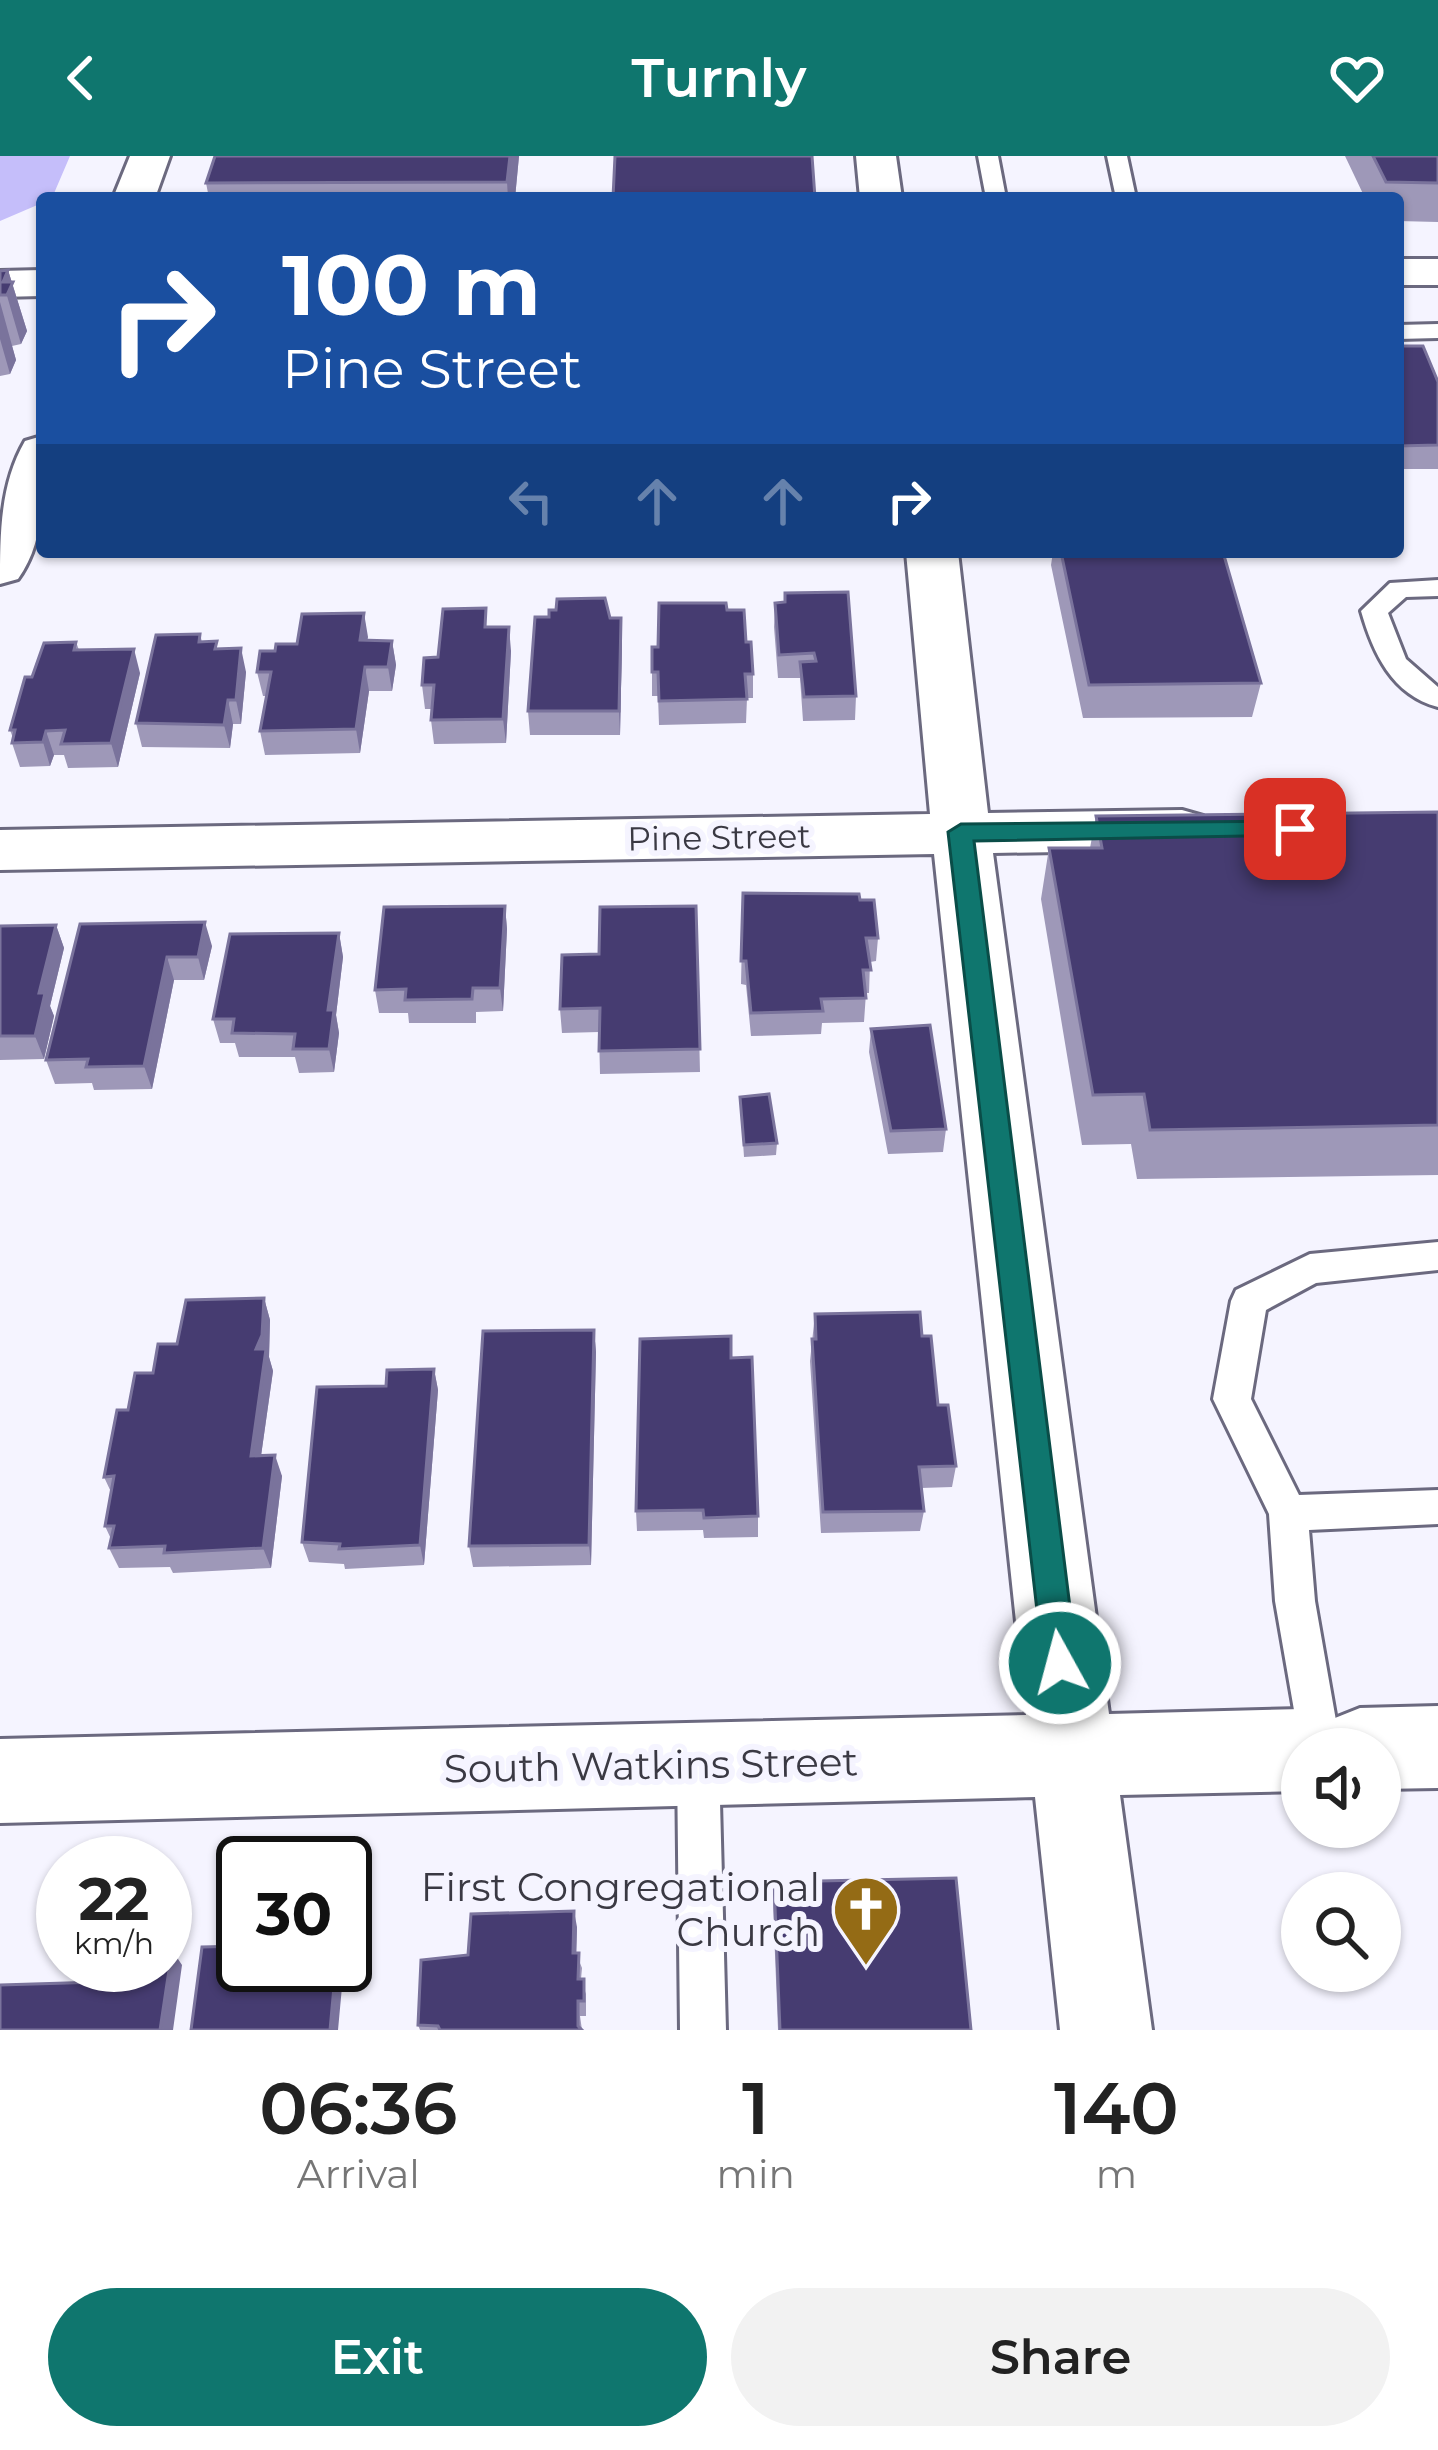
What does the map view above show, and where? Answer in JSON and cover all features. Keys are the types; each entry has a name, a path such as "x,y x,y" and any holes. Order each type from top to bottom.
{"street":[{"path":"136,192 150,156"},
{"path":"876,156 880,192"},
{"path":"1404,272 1438,272"},
{"path":"0,284 36,283"},
{"path":"3,553 36,468"},
{"path":"933,558 961,832 1106,2030"},
{"name":"Pine Street","path":"0,850 1247,829"},
{"path":"1401,1748 1438,1748"},
{"name":"South Watkins Street","path":"0,1780 1281,1750"}],"lane":[{"path":"988,156 995,192"},
{"path":"1117,156 1125,192"},
{"path":"1404,332 1438,331"},
{"path":"1438,588 1399,589 1374,611 1385,655 1415,688 1438,698"},
{"path":"1316,1728 1295,1601 1288,1513 1232,1399 1249,1301 1310,1269 1438,1256"},
{"path":"1288,1513 1438,1507"},
{"path":"698,1764 703,2030"}],"shaded area":[{"path":"0,156 70,156 55,192 36,192 36,206 0,221"}],"building":[{"path":"215,156 510,156 507,182 206,183"},
{"path":"615,156 812,156 815,192 613,192"},
{"path":"1373,156 1438,156 1438,183 1386,182"},
{"path":"8,270 3,282 13,282 7,295 0,295 0,271"},
{"path":"1404,346 1423,346 1438,382 1438,445 1404,446"},
{"path":"1062,558 1225,558 1261,683 1089,685"},
{"path":"848,592 856,696 804,697 800,662 816,661 814,653 779,655 775,603 785,602 785,593"},
{"path":"605,598 610,618 621,618 619,711 528,711 535,617 549,617 557,599"},
{"path":"659,603 726,603 727,610 744,610 753,674 745,674 747,699 659,701 652,647 658,647"},
{"path":"486,608 485,627 509,627 503,719 431,720 434,685 422,685 424,658 438,657 443,609"},
{"path":"364,613 360,640 392,641 388,667 365,667 356,729 260,731 271,672 257,672 260,651 275,651 276,644 297,644 302,614"},
{"path":"200,634 199,642 217,641 215,649 241,648 236,700 228,700 224,725 136,723 156,635"},
{"path":"76,642 74,650 134,649 111,743 61,744 65,730 46,731 43,742 12,743 15,730 10,730 25,677 32,677 44,643"},
{"path":"1438,812 1438,1125 1150,1130 1144,1094 1093,1095 1049,848 1102,848 1096,816"},
{"path":"743,893 859,894 860,900 874,900 878,938 866,938 871,970 863,970 866,998 821,999 823,1011 751,1013 746,961 741,961"},
{"path":"505,906 500,988 473,988 472,999 405,1000 406,989 375,990 384,907"},
{"path":"696,906 700,1049 599,1051 600,1008 560,1009 562,955 599,954 600,907"},
{"path":"205,922 198,957 167,957 144,1066 86,1067 88,1059 46,1060 80,924"},
{"path":"56,925 39,993 45,993 35,1036 0,1036 0,926"},
{"path":"339,933 328,1010 334,1010 329,1049 293,1049 295,1034 232,1033 234,1019 213,1019 230,934"},
{"path":"930,1025 946,1129 891,1131 871,1029"},
{"path":"769,1094 777,1143 744,1145 740,1097"},
{"path":"264,1298 262,1335 256,1349 266,1349 251,1456 275,1455 263,1548 164,1553 165,1546 109,1548 114,1526 105,1526 114,1476 104,1477 117,1410 128,1410 135,1373 153,1373 158,1344 177,1344 186,1300"},
{"path":"920,1312 922,1336 931,1336 938,1405 948,1405 956,1466 919,1467 924,1511 823,1512 812,1339 816,1339 815,1314"},
{"path":"594,1330 589,1545 469,1546 483,1331"},
{"path":"731,1336 731,1358 752,1357 758,1516 704,1518 703,1510 636,1511 640,1339"},
{"path":"434,1369 420,1545 339,1549 340,1544 302,1542 317,1387 386,1386 387,1370"},
{"name":"First Congregational Church","path":"956,1878 971,2030 780,2030 774,1882"},
{"path":"574,1911 573,1953 579,1953 578,1979 584,1979 584,2001 578,2001 582,2030 440,2030 418,2025 421,1960 468,1955 471,1914"},
{"path":"202,1947 216,1947 216,1992 334,1992 330,2030 191,2030"},
{"path":"36,1984 36,1992 166,1992 160,2030 0,2030 0,1985"}],"place":[{"name":"First Congregational Church","path":"866,1968"}],"route":[{"path":"1060,1663 961,832 1295,829"}]}
